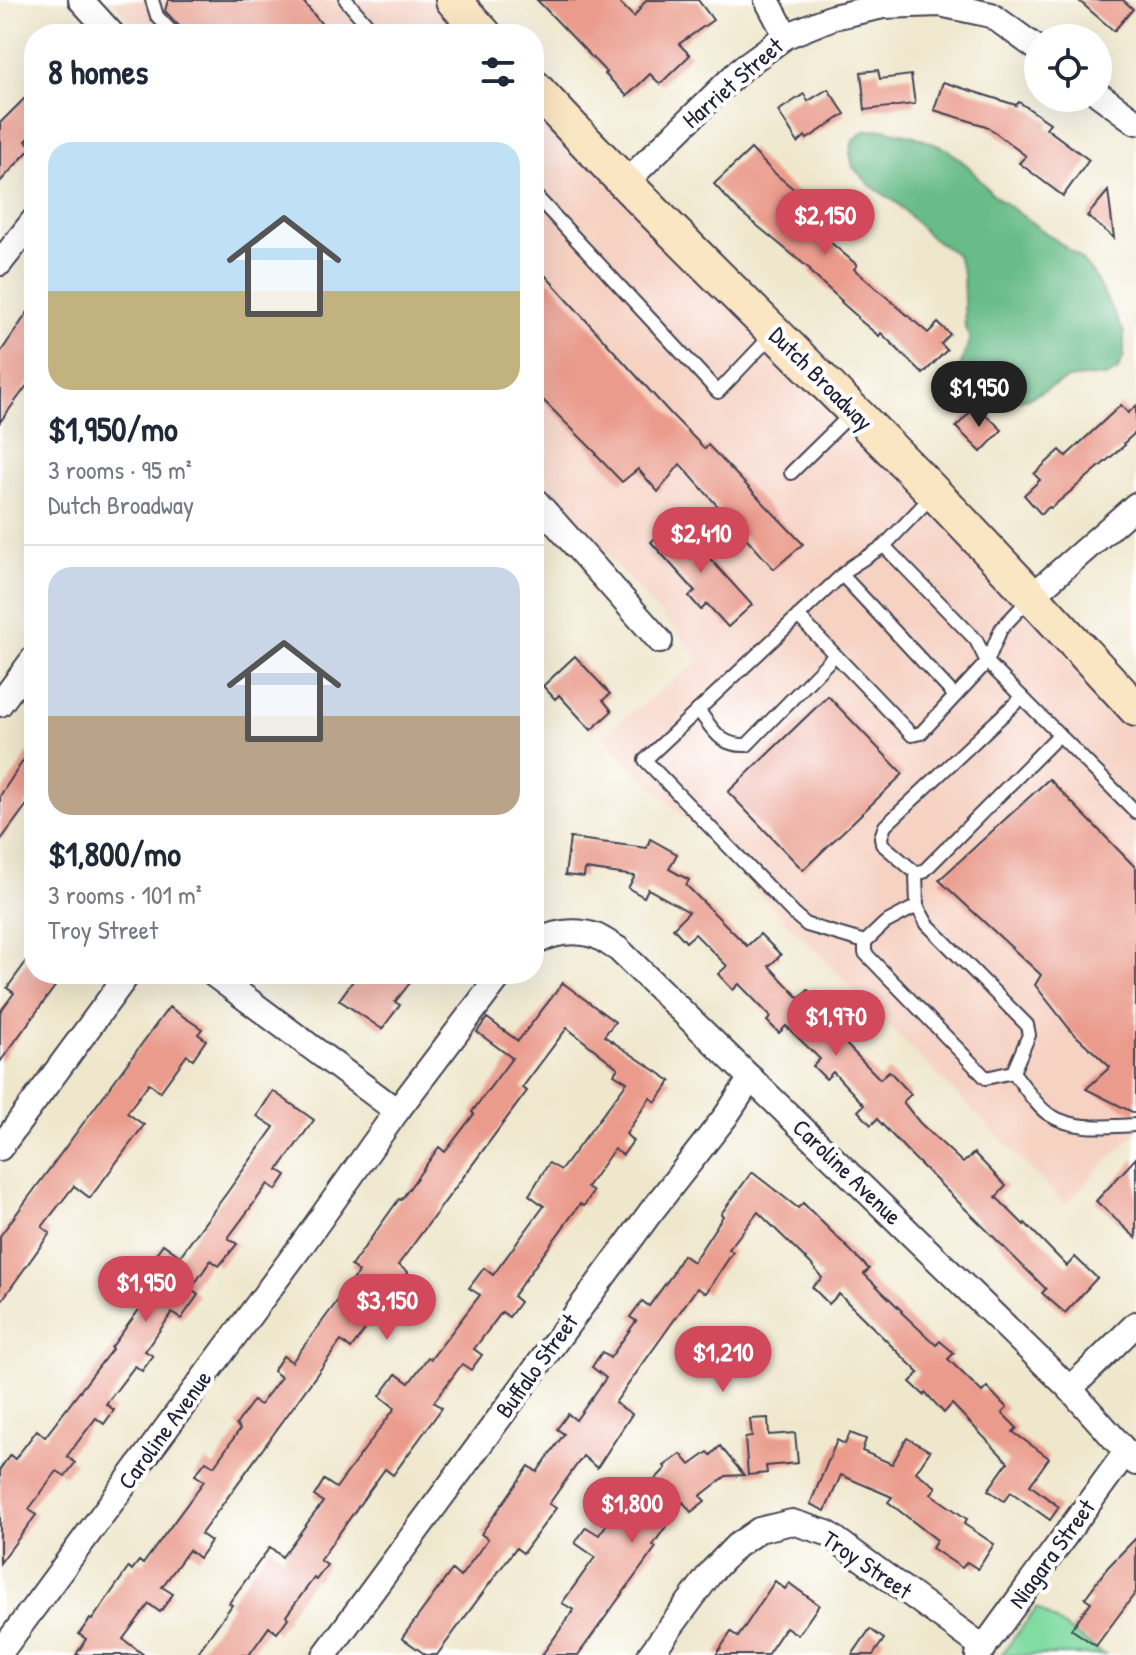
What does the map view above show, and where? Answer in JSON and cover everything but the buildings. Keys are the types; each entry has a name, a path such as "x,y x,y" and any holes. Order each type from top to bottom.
{"main road":[{"path":"453,0 475,24"},
{"name":"Dutch Broadway","path":"544,102 934,494 1136,709"}],"street":[{"path":"81,0 103,24"},
{"path":"767,0 786,36"},
{"name":"Harriet Street","path":"625,183 741,69 786,36 833,17 883,6 940,4 998,7 1024,34"},
{"path":"1112,104 1136,122"},
{"path":"0,263 24,233"},
{"path":"1032,596 1136,505"},
{"path":"544,510 660,641"},
{"path":"0,704 24,672"},
{"name":"Caroline Avenue","path":"544,938 571,931 595,936 618,949 1070,1389 1131,1458"},
{"path":"0,1148 121,984"},
{"path":"226,984 397,1111"},
{"name":"Caroline Avenue","path":"0,1653 493,984"},
{"name":"Buffalo Street","path":"325,1655 650,1213 726,1116 751,1078"},
{"path":"1070,1389 1136,1324"},
{"name":"Niagara Street","path":"981,1651 1131,1458"},
{"name":"Troy Street","path":"650,1655 712,1571 736,1546 759,1530 792,1522 827,1533 981,1651"}],"lane":[{"path":"152,0 157,16 165,24"},
{"path":"346,0 366,24"},
{"path":"544,205 718,392 774,332"},
{"path":"791,473 853,411"},
{"path":"865,942 807,925 645,760 852,566 884,546 934,494"},
{"path":"884,546 976,640 987,662 1136,812"},
{"path":"842,575 955,696"},
{"path":"798,616 912,735 921,733 987,662 1001,629 1032,596"},
{"path":"698,710 720,738 731,744 747,745 835,655"},
{"path":"1013,1072 1029,1035 1027,1025 927,924 917,906 916,873 882,844 881,837 885,826 1022,697"},
{"path":"916,873 923,872 1059,735"},
{"path":"917,906 885,923 865,942 865,953 986,1078 1013,1072"},
{"path":"1013,1072 1048,1114 1070,1124 1136,1125"}],"shaded area":[{"path":"113,0 443,0 465,24 134,24"},
{"path":"544,106 1136,714 1136,1134 1065,1204 602,735 701,660 544,483"}],"green space":[{"path":"884,129 914,136 947,149 968,166 991,193 1079,257 1093,274 1124,333 1124,356 1117,371 1105,377 1067,379 1029,398 1008,402 960,387 958,372 970,339 965,328 963,274 957,255 928,235 897,203 871,186 853,167 850,153 853,141 864,131"},
{"path":"1037,1608 1105,1655 1001,1655"}]}
